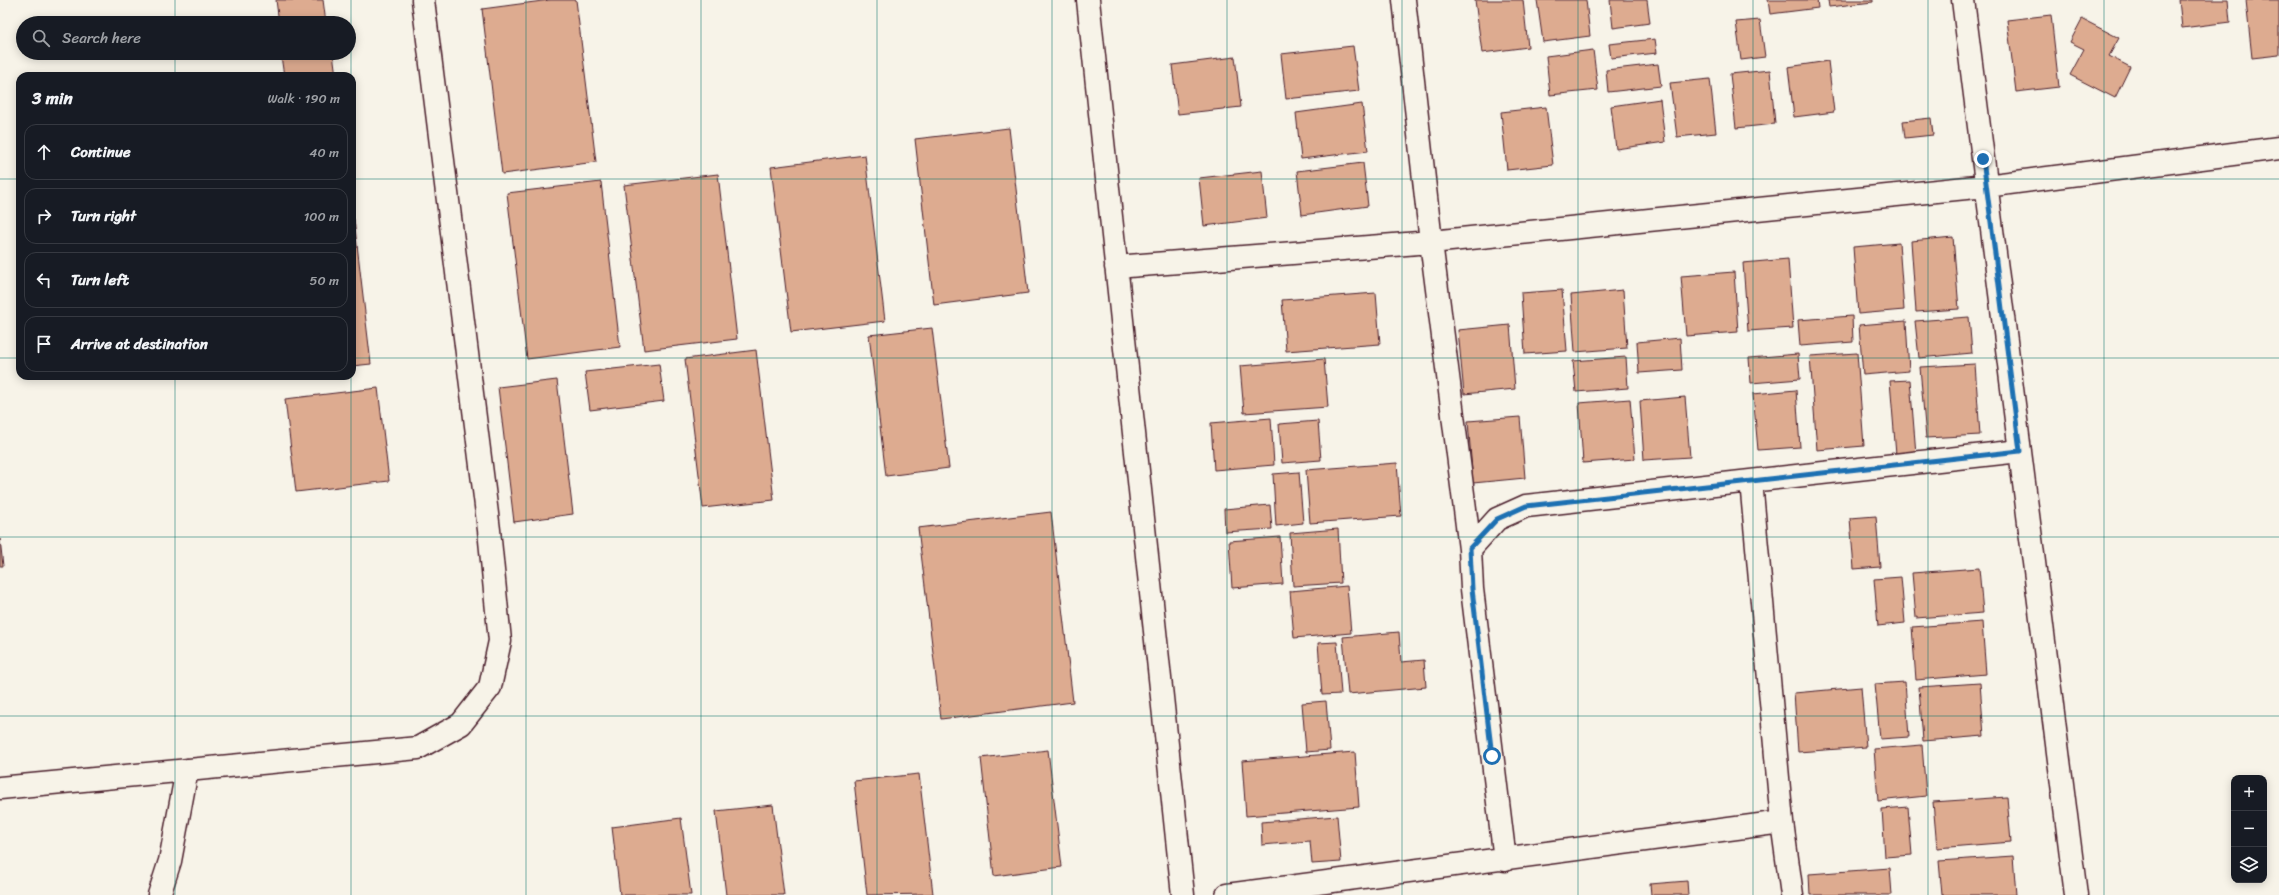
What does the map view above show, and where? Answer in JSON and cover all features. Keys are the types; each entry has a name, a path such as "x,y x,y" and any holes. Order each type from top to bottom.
{"street":[{"path":"0,788 418,748 461,724 490,687 500,641 490,538 423,0"},
{"path":"1088,0 1183,895"},
{"path":"1404,0 1431,242 1470,548 1472,589 1506,860"},
{"path":"1963,0 2076,895"},
{"path":"1116,267 1431,242 1986,186 2279,148"},
{"path":"1470,548 1497,519 1526,506 2020,451"},
{"path":"1750,481 1782,822 1792,895"},
{"path":"158,895 170,861 187,770"},
{"path":"1227,895 1506,860 1782,822"}],"building":[{"path":"276,0 323,0 325,16 278,16"},
{"path":"550,0 576,0 596,162 502,174 482,9"},
{"path":"1475,0 1523,0 1528,47 1482,53"},
{"path":"1537,0 1586,0 1590,36 1543,42"},
{"path":"1610,0 1647,0 1650,23 1613,28"},
{"path":"1768,0 1817,0 1818,8 1770,14"},
{"path":"1828,0 1873,0 1873,2 1829,7"},
{"path":"2179,0 2228,0 2230,22 2182,28"},
{"path":"2246,0 2279,0 2279,55 2252,58"},
{"path":"2051,15 2059,87 2016,92 2007,20"},
{"path":"2082,19 2119,38 2109,56 2130,67 2115,98 2070,75 2084,49 2070,42"},
{"path":"1760,20 1765,57 1741,60 1736,22"},
{"path":"1655,39 1657,53 1611,58 1609,44"},
{"path":"1353,46 1359,91 1286,99 1281,54"},
{"path":"1593,50 1598,90 1550,95 1546,56"},
{"path":"1235,57 1241,107 1178,114 1172,65"},
{"path":"282,60 334,60 335,72 283,72"},
{"path":"1828,61 1834,112 1794,117 1788,67"},
{"path":"1658,64 1661,86 1608,92 1606,70"},
{"path":"1770,70 1775,124 1736,128 1730,74"},
{"path":"1710,79 1716,133 1677,137 1670,83"},
{"path":"1660,99 1665,142 1616,149 1611,106"},
{"path":"1362,104 1368,151 1301,159 1296,113"},
{"path":"1546,107 1553,165 1507,170 1501,112"},
{"path":"1931,118 1933,135 1905,138 1903,121"},
{"path":"1009,128 1028,293 934,305 915,139"},
{"path":"865,155 885,321 791,332 771,167"},
{"path":"1363,163 1368,206 1302,215 1297,171"},
{"path":"1262,171 1267,218 1204,226 1199,178"},
{"path":"718,174 737,339 644,350 624,185"},
{"path":"601,182 620,347 527,359 507,193"},
{"path":"356,236 371,364 356,366"},
{"path":"1953,237 1959,309 1916,312 1911,241"},
{"path":"1899,243 1904,310 1858,314 1853,247"},
{"path":"1788,259 1793,328 1748,331 1743,263"},
{"path":"1734,272 1738,332 1686,336 1681,276"},
{"path":"1562,290 1567,351 1525,354 1521,293"},
{"path":"1623,290 1627,348 1575,352 1571,295"},
{"path":"1376,293 1380,344 1286,351 1282,300"},
{"path":"1852,316 1853,342 1800,346 1798,320"},
{"path":"1969,317 1972,353 1919,358 1915,321"},
{"path":"1906,321 1909,371 1863,375 1859,325"},
{"path":"1510,325 1515,389 1464,394 1458,330"},
{"path":"932,328 949,468 886,476 869,335"},
{"path":"1680,338 1682,370 1639,373 1637,342"},
{"path":"756,350 774,500 703,508 685,359"},
{"path":"1857,353 1864,446 1817,450 1810,356"},
{"path":"1798,354 1800,379 1751,383 1749,358"},
{"path":"1626,357 1628,388 1576,392 1573,361"},
{"path":"1324,359 1328,407 1244,413 1240,366"},
{"path":"659,364 664,401 590,410 585,372"},
{"path":"1975,364 1980,435 1926,438 1920,367"},
{"path":"557,380 573,514 514,522 498,387"},
{"path":"1910,380 1916,454 1896,455 1890,381"},
{"path":"378,388 389,481 296,492 285,399"},
{"path":"1796,390 1800,447 1758,450 1753,394"},
{"path":"1685,397 1690,457 1644,460 1640,401"},
{"path":"1630,399 1635,459 1583,463 1579,403"},
{"path":"1520,417 1525,478 1473,483 1468,421"},
{"path":"1271,418 1274,465 1214,470 1211,423"},
{"path":"1318,421 1321,460 1282,463 1279,424"},
{"path":"1397,463 1401,516 1310,523 1306,470"},
{"path":"1299,472 1303,523 1276,526 1273,474"},
{"path":"1270,505 1272,529 1225,532 1224,509"},
{"path":"1051,512 1073,702 941,719 918,528"},
{"path":"1876,516 1880,567 1854,569 1850,518"},
{"path":"1338,529 1341,583 1293,586 1290,533"},
{"path":"1280,537 1283,584 1232,588 1229,541"},
{"path":"0,539 3,566 0,566"},
{"path":"1979,568 1983,613 1916,618 1912,573"},
{"path":"1901,577 1905,623 1878,626 1874,579"},
{"path":"1347,586 1351,633 1294,638 1290,591"},
{"path":"1982,622 1986,674 1916,680 1912,627"},
{"path":"1399,632 1401,662 1424,660 1426,687 1348,694 1343,637"},
{"path":"1337,642 1341,694 1322,695 1318,643"},
{"path":"1905,682 1909,737 1880,739 1875,684"},
{"path":"1980,683 1984,736 1923,741 1919,687"},
{"path":"1861,687 1866,747 1798,752 1794,693"},
{"path":"1326,701 1330,750 1306,752 1302,703"},
{"path":"1922,745 1926,796 1878,801 1874,749"},
{"path":"1048,750 1062,867 994,876 981,758"},
{"path":"1355,752 1359,807 1246,816 1242,761"},
{"path":"919,774 933,894 867,895 854,781"},
{"path":"2007,797 2011,842 1937,848 1933,802"},
{"path":"773,805 784,895 726,895 716,811"},
{"path":"1908,807 1912,855 1885,857 1882,809"},
{"path":"1337,816 1341,862 1312,864 1310,841 1262,845 1261,822"},
{"path":"681,818 691,895 620,895 612,827"},
{"path":"2013,856 2016,895 1942,895 1939,861"},
{"path":"1890,868 1892,895 1810,895 1809,874"},
{"path":"1687,881 1688,895 1651,895 1650,884"}],"route":[{"path":"1492,756 1472,589 1470,548 1497,519 1526,506 2020,451 1983,159"}]}
